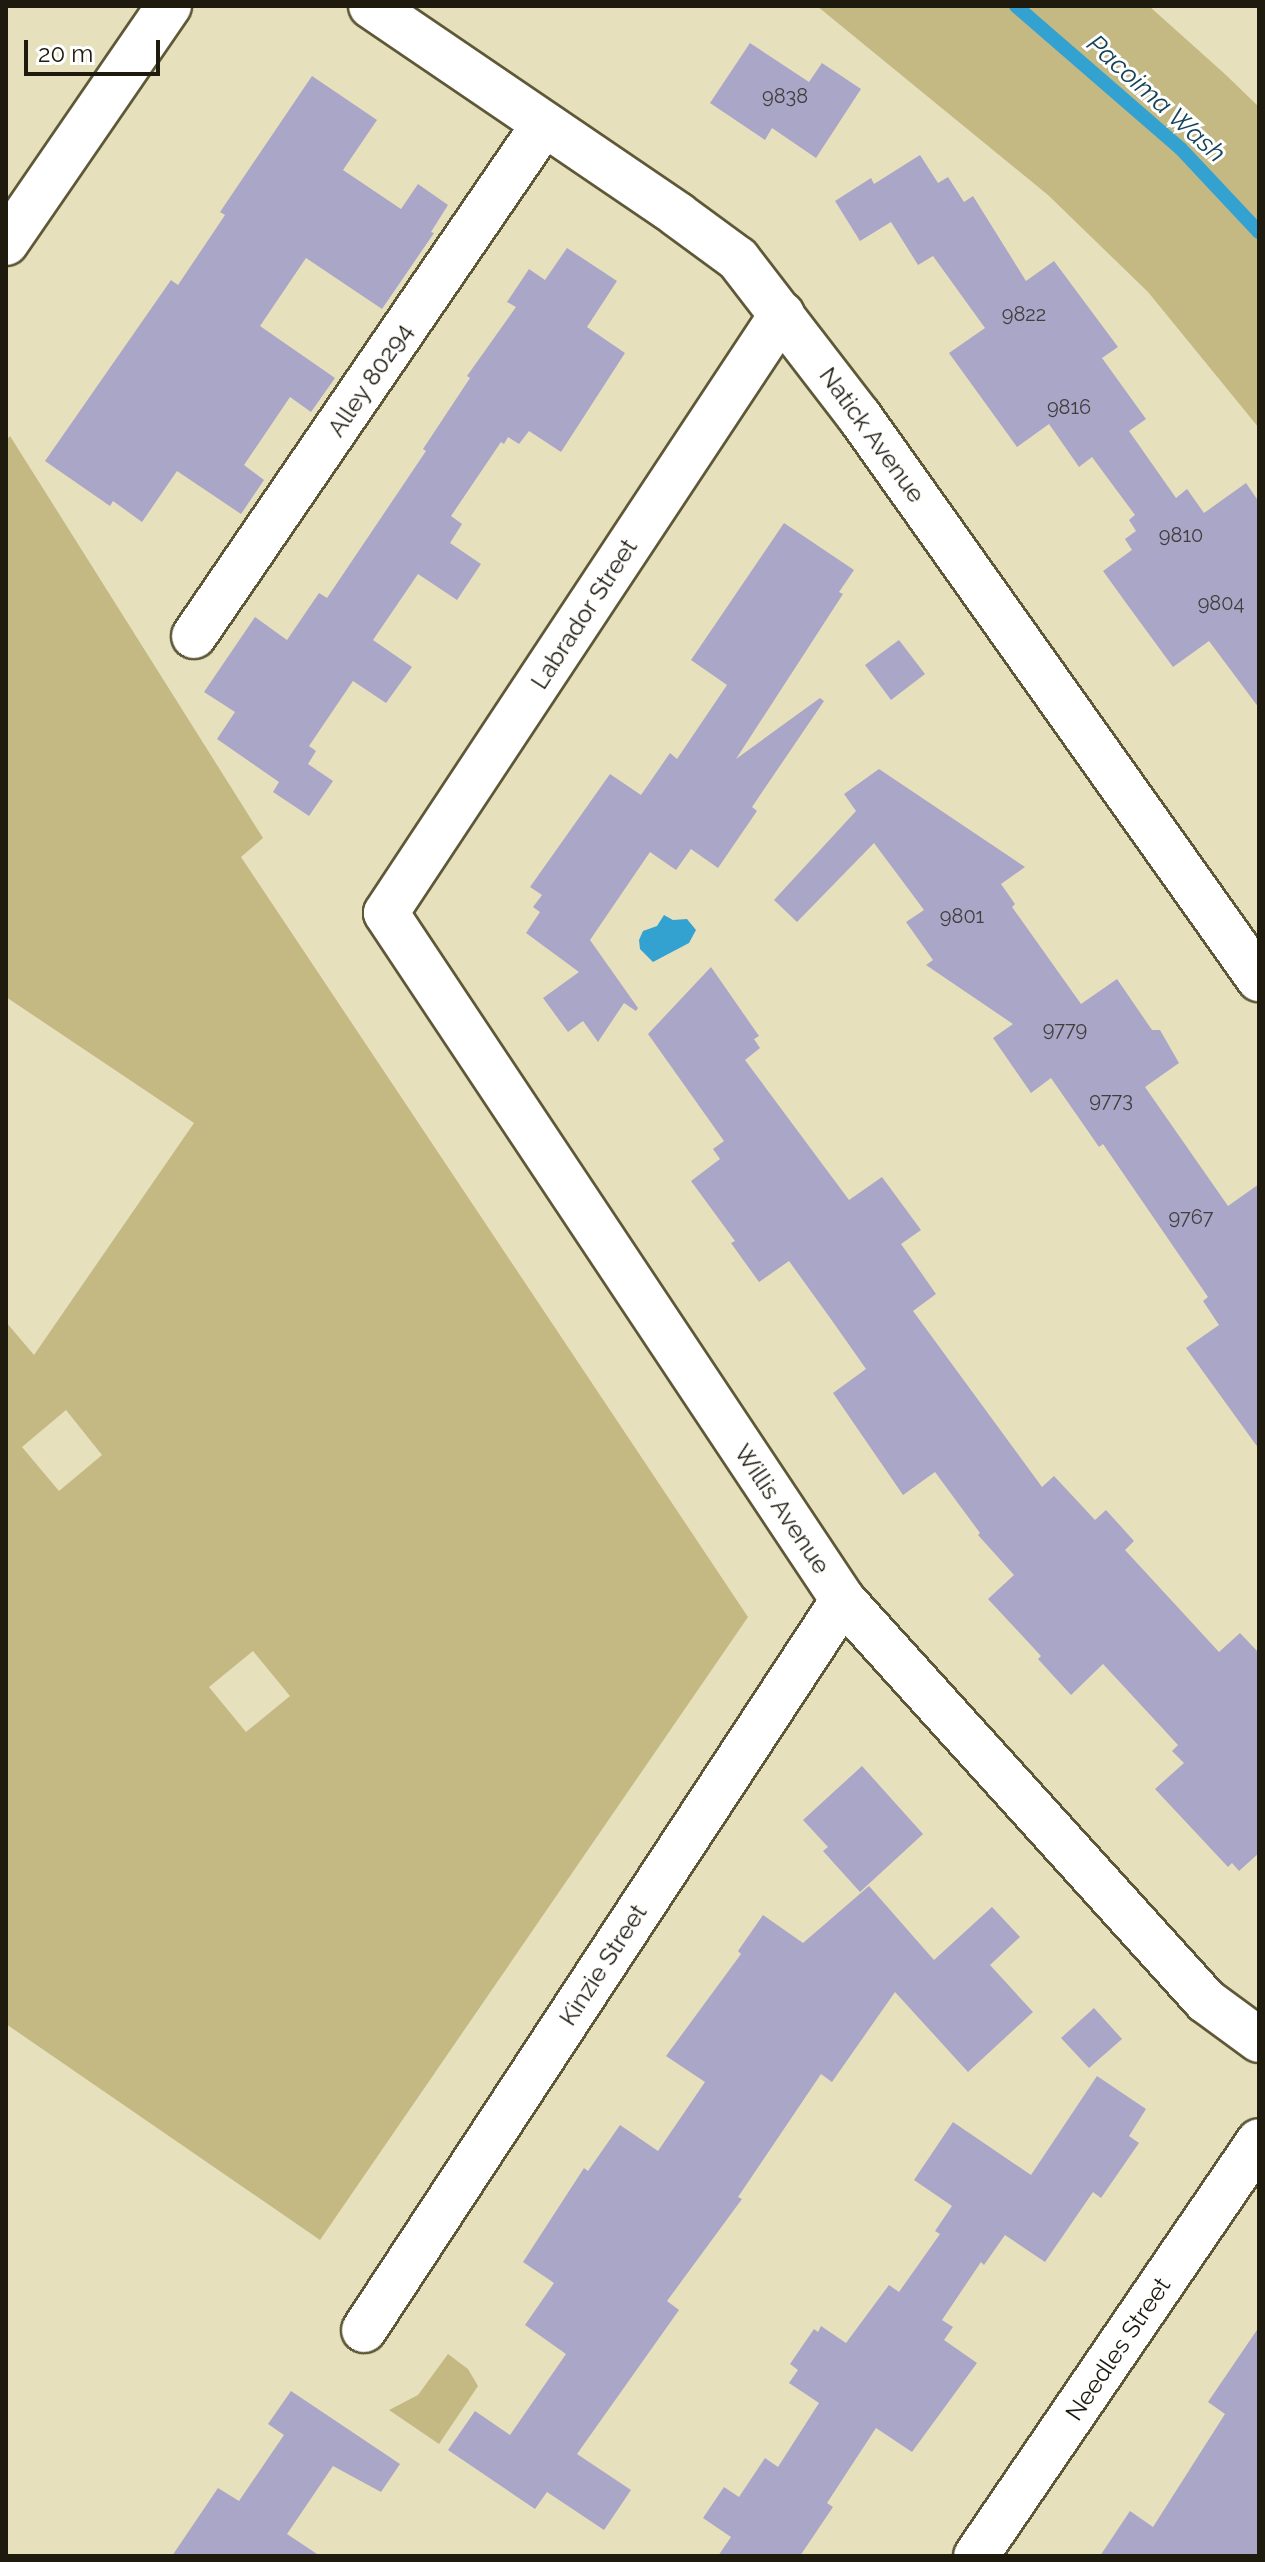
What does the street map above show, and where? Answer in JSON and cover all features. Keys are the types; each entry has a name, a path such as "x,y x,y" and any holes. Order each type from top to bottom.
{"street":[{"path":"6,243 169,6"},
{"name":"Natick Avenue","path":"371,6 738,259 859,416 1259,979"},
{"name":"Alley 80294","path":"194,636 544,124"},
{"name":"Labrador Street","path":"386,913 782,314"},
{"name":"Willis Avenue","path":"386,913 843,1600 1206,2001 1259,2040"},
{"name":"Kinzie Street","path":"364,2330 843,1600"},
{"name":"Needles Street","path":"976,2556 1259,2141"}],"shaded area":[{"path":"817,6 1149,6 1226,75 1259,107 1259,428 1148,292 1048,195"},
{"path":"10,436 263,838 241,857 748,1617 320,2240 6,2024 6,1322 34,1355 194,1123 6,997 6,441","holes":["66,1410 102,1455 59,1491 22,1447","253,1651 290,1696 246,1732 209,1687"]},
{"path":"448,2354 468,2369 478,2386 439,2444 389,2410 418,2395"}],"water":[{"path":"664,915 673,920 687,919 696,930 689,943 653,962 640,949 639,940 643,931 657,926"}],"building":[{"path":"750,43 809,82 822,63 861,89 816,158 772,128 765,140 710,103"},
{"path":"312,76 377,120 343,170 401,209 418,184 448,205 431,232 434,233 382,309 306,258 260,326 335,378 311,412 290,397 244,465 264,480 241,514 177,471 142,522 113,501 110,506 45,461 171,280 178,285 225,215 220,212"},
{"path":"920,155 938,183 948,177 964,202 973,196 1026,281 1054,261 1118,347 1102,358 1146,419 1129,431 1176,498 1187,489 1204,513 1246,483 1259,502 1259,708 1209,641 1173,667 1103,571 1132,550 1125,539 1136,531 1129,520 1135,515 1092,457 1079,467 1049,424 1017,447 949,353 985,328 933,256 918,265 891,222 860,241 835,201 871,178 874,184"},
{"path":"567,248 617,281 587,327 625,353 561,452 529,431 519,444 508,437 504,444 501,442 451,516 462,524 450,543 481,564 457,600 418,574 373,640 412,667 386,703 353,681 309,746 316,751 308,764 333,781 309,816 273,792 279,782 217,739 235,712 204,692 255,617 287,640 319,593 327,598 426,451 423,449 470,378 467,376 516,307 507,302 529,269 545,280"},
{"path":"784,523 854,570 839,592 843,594 736,759 820,698 824,701 752,807 757,811 718,868 691,849 676,870 650,852 590,940 638,1008 636,1011 624,1003 598,1042 583,1021 568,1032 543,998 579,972 526,933 540,912 533,907 542,895 530,887 610,774 641,795 670,753 677,759 727,685 691,660"},
{"path":"899,640 925,674 891,700 865,665"},
{"path":"879,769 1025,867 1001,884 1015,904 1012,907 1081,1004 1117,979 1152,1030 1160,1030 1179,1063 1145,1087 1228,1206 1259,1184 1259,1449 1186,1348 1219,1325 1203,1301 1208,1297 1103,1144 1099,1147 1051,1078 1031,1093 993,1038 1013,1024 926,965 933,960 906,922 924,910 874,843 797,922 774,900 856,811 844,794"},
{"path":"711,967 759,1036 754,1039 760,1048 745,1060 849,1200 882,1177 921,1230 901,1244 936,1294 913,1311 1042,1487 1054,1476 1095,1520 1106,1510 1134,1541 1125,1550 1219,1652 1240,1633 1259,1653 1259,1853 1239,1871 1232,1863 1228,1867 1155,1789 1184,1763 1172,1751 1178,1745 1103,1664 1071,1695 1038,1659 1041,1656 988,1599 1014,1575 978,1535 980,1533 935,1472 903,1495 833,1393 866,1369 789,1261 759,1282 731,1243 735,1241 691,1181 720,1159 713,1149 724,1141 648,1034"},
{"path":"862,1766 923,1834 860,1892 823,1851 828,1847 803,1820"},
{"path":"869,1886 934,1960 992,1907 1020,1937 990,1965 1033,2012 968,2072 895,1992 832,2082 821,2074 738,2197 742,2199 667,2301 679,2310 577,2454 631,2490 604,2530 547,2492 535,2509 448,2450 475,2411 510,2435 566,2354 525,2325 554,2283 523,2262 584,2168 588,2171 620,2125 658,2151 705,2082 666,2056 741,1954 738,1951 763,1915 803,1943"},
{"path":"1094,2008 1122,2039 1089,2068 1061,2038"},
{"path":"1097,2076 1146,2109 1129,2136 1139,2143 1101,2198 1093,2192 1045,2262 1005,2235 984,2265 981,2262 942,2320 953,2327 944,2340 977,2363 912,2452 876,2428 827,2503 833,2507 800,2556 718,2556 731,2537 703,2518 724,2487 739,2497 765,2458 778,2467 819,2403 789,2383 798,2370 790,2364 814,2329 818,2332 821,2326 846,2343 889,2285 899,2292 940,2234 935,2231 952,2206 914,2180 953,2122 1031,2175"},
{"path":"1259,2327 1259,2556 1100,2556 1130,2511 1153,2527 1225,2414 1208,2402"},
{"path":"291,2391 400,2464 381,2492 333,2466 287,2534 320,2556 172,2556 218,2488 239,2501 284,2435 268,2424"}],"waterway":[{"name":"Pacoima Wash","path":"1016,6 1181,149 1259,232"}]}
